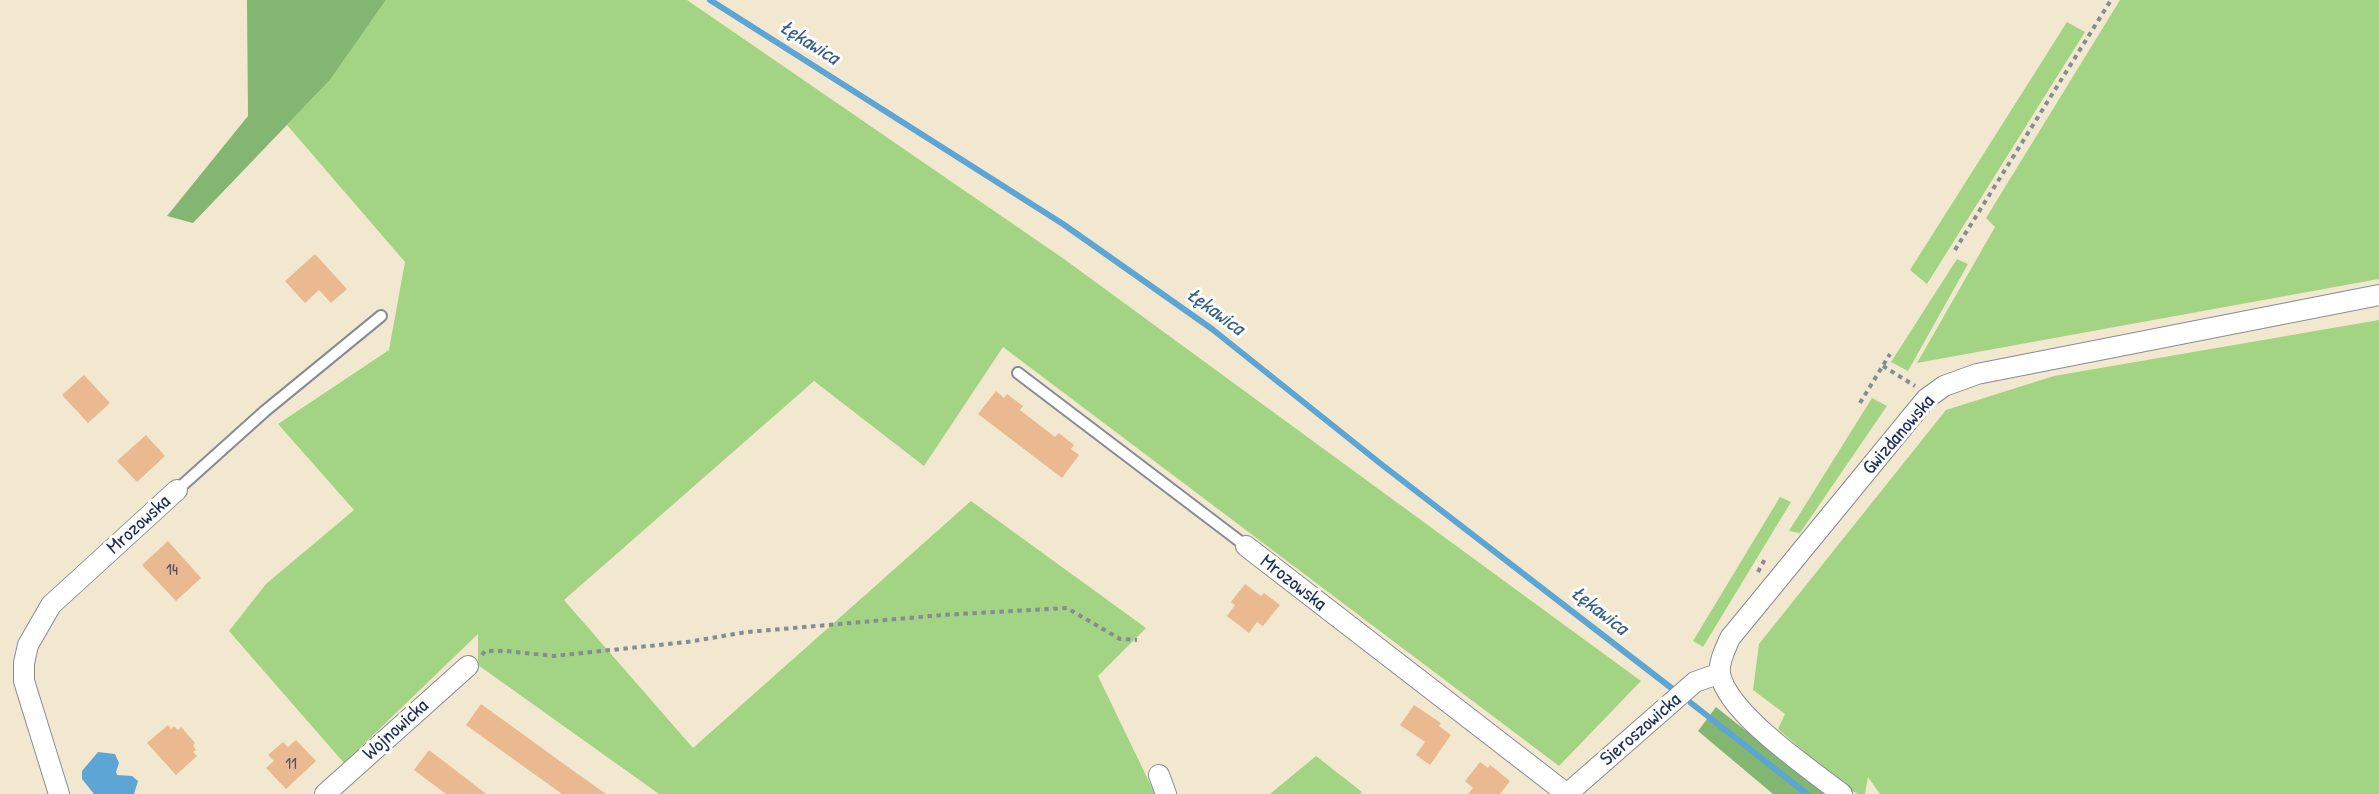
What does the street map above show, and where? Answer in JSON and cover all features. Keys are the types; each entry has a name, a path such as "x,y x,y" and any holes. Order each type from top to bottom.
{"street":[{"name":"Gwizdanowska","path":"1720,673 1722,657 1730,638 1926,399 1944,386 1977,374 2379,295"},
{"name":"Mrozowska","path":"59,794 24,681 24,663 28,645 51,605 177,490"},
{"name":"Mrozowska","path":"1246,546 1567,794"},
{"name":"Wojnowicka","path":"325,794 468,666"},
{"name":"Sieroszowicka","path":"1567,794 1695,682 1720,673"},
{"path":"1720,673 1733,700 1747,718 1842,794"},
{"path":"1159,775 1166,794"}],"lane":[{"name":"Mrozowska","path":"177,490 265,411 381,316"},
{"name":"Mrozowska","path":"1018,373 1246,546"}],"path":[{"path":"1955,249 2111,0"},
{"path":"1860,403 1890,354"},
{"path":"1883,366 1913,385 1926,399"},
{"path":"485,651 554,656 687,642 758,631 943,615 1067,608 1120,639 1137,640"}],"green space":[{"path":"247,0 386,0 330,80 193,223 167,216 248,116"},
{"path":"386,0 687,0 1064,259 1641,681 1559,766 1003,347 924,466 814,381 564,600 693,748 971,501 1146,628 1098,676 1155,794 659,794 478,665 478,634 344,763 229,631 266,584 354,510 278,424 389,350 405,262 287,125 330,80"},
{"path":"2120,0 2379,0 2379,279 1917,363 1995,227 1986,218"},
{"path":"2067,22 2085,32 1927,284 1910,270"},
{"path":"1957,259 1968,264 1908,371 1891,362"},
{"path":"2379,320 2379,794 1880,794 1868,777 1865,794 1858,794 1848,789 1778,729 1785,714 1753,690 1759,644 1946,410 2054,376"},
{"path":"1872,398 1887,406 1800,533 1789,531"},
{"path":"1780,497 1791,502 1703,647 1693,641"},
{"path":"1716,707 1825,794 1773,794 1698,731"},
{"path":"1316,756 1362,792 1360,794 1270,794"}],"water":[{"path":"98,752 115,754 119,763 117,775 132,776 138,781 134,794 94,794 82,779 82,771"}],"building":[{"path":"315,254 347,289 331,303 319,290 305,303 285,281"},
{"path":"84,375 110,403 88,423 62,395"},
{"path":"996,391 1004,398 1007,394 1023,406 1020,410 1055,437 1059,433 1074,445 1071,449 1079,455 1062,478 978,414"},
{"path":"146,435 165,456 137,482 117,461"},
{"path":"168,541 201,578 176,601 142,565"},
{"path":"1245,584 1261,596 1264,593 1280,605 1263,626 1257,622 1249,633 1227,616 1235,605 1231,602"},
{"path":"481,704 606,794 562,794 466,725"},
{"path":"1414,705 1441,723 1439,726 1451,735 1430,765 1416,755 1425,742 1400,725"},
{"path":"168,725 171,729 174,726 178,730 181,727 195,743 193,746 196,750 193,752 197,756 176,775 147,743"},
{"path":"296,740 316,761 286,789 266,768 274,761 268,755 283,742 288,747"},
{"path":"429,750 486,794 446,794 414,770"},
{"path":"1480,762 1488,768 1490,765 1510,781 1500,794 1468,794 1473,788 1465,781"}],"waterway":[{"name":"Łękawica","path":"710,0 1063,224 1212,329 1381,464 1674,690"},
{"name":"Łękawica","path":"1691,703 1807,794"}]}
